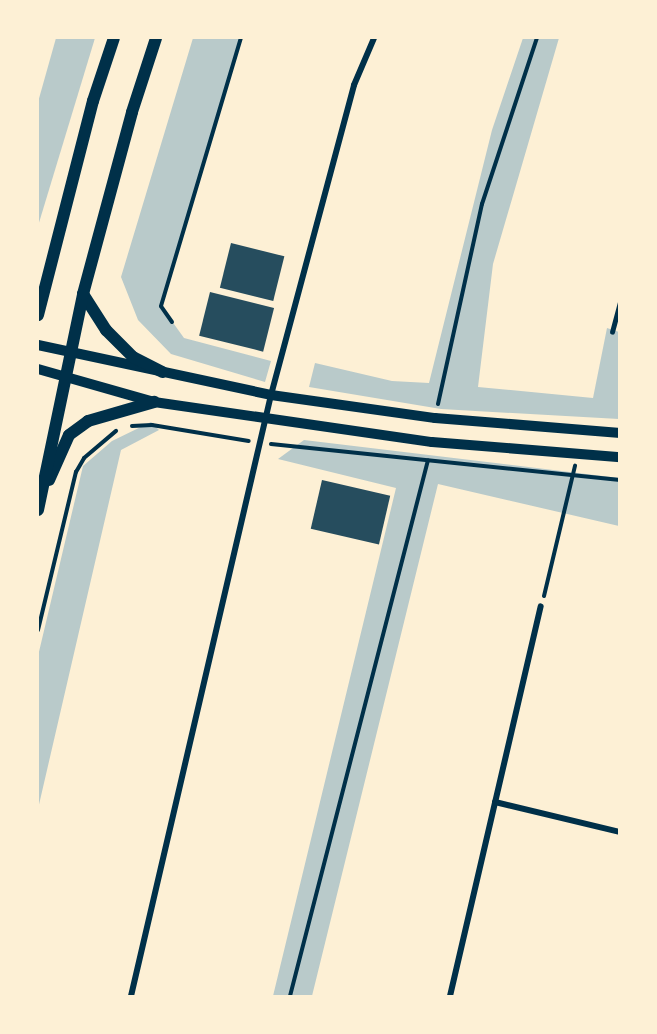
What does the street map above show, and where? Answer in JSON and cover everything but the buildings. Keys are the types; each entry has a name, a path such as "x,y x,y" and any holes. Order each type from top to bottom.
{"main road":[{"path":"38,315 93,101 114,38"},
{"path":"39,505 83,294 156,38"},
{"path":"83,294 106,330 133,357 162,372"},
{"path":"39,505 69,435 88,421 154,402"}],"street":[{"path":"131,996 271,395 354,85 374,38"},
{"path":"38,345 271,395 435,418 620,433"},
{"path":"38,369 154,402 432,442 620,457"},
{"path":"450,996 542,606"},
{"path":"495,802 620,832"}],"lane":[{"path":"612,332 620,302"}],"path":[{"path":"172,322 161,306 242,38"},
{"path":"435,418 453,323 482,204 537,38"},
{"path":"38,630 76,472 84,458 125,427 152,425 261,443 620,480"},
{"path":"290,996 432,442"},
{"path":"542,606 578,454"}],"shaded area":[{"path":"56,38 95,38 38,226 38,102"},
{"path":"193,38 241,38 161,306 184,338 271,361 265,382 171,354 138,320 121,277"},
{"path":"523,38 559,38 493,264 478,387 593,398 607,328 619,332 619,419 441,409 309,387 315,363 392,381 429,383 492,130"},
{"path":"151,422 159,430 121,450 38,809 38,656 83,466 112,441"},
{"path":"304,440 619,478 619,526 438,484 312,996 273,996 396,488 278,459"}]}
